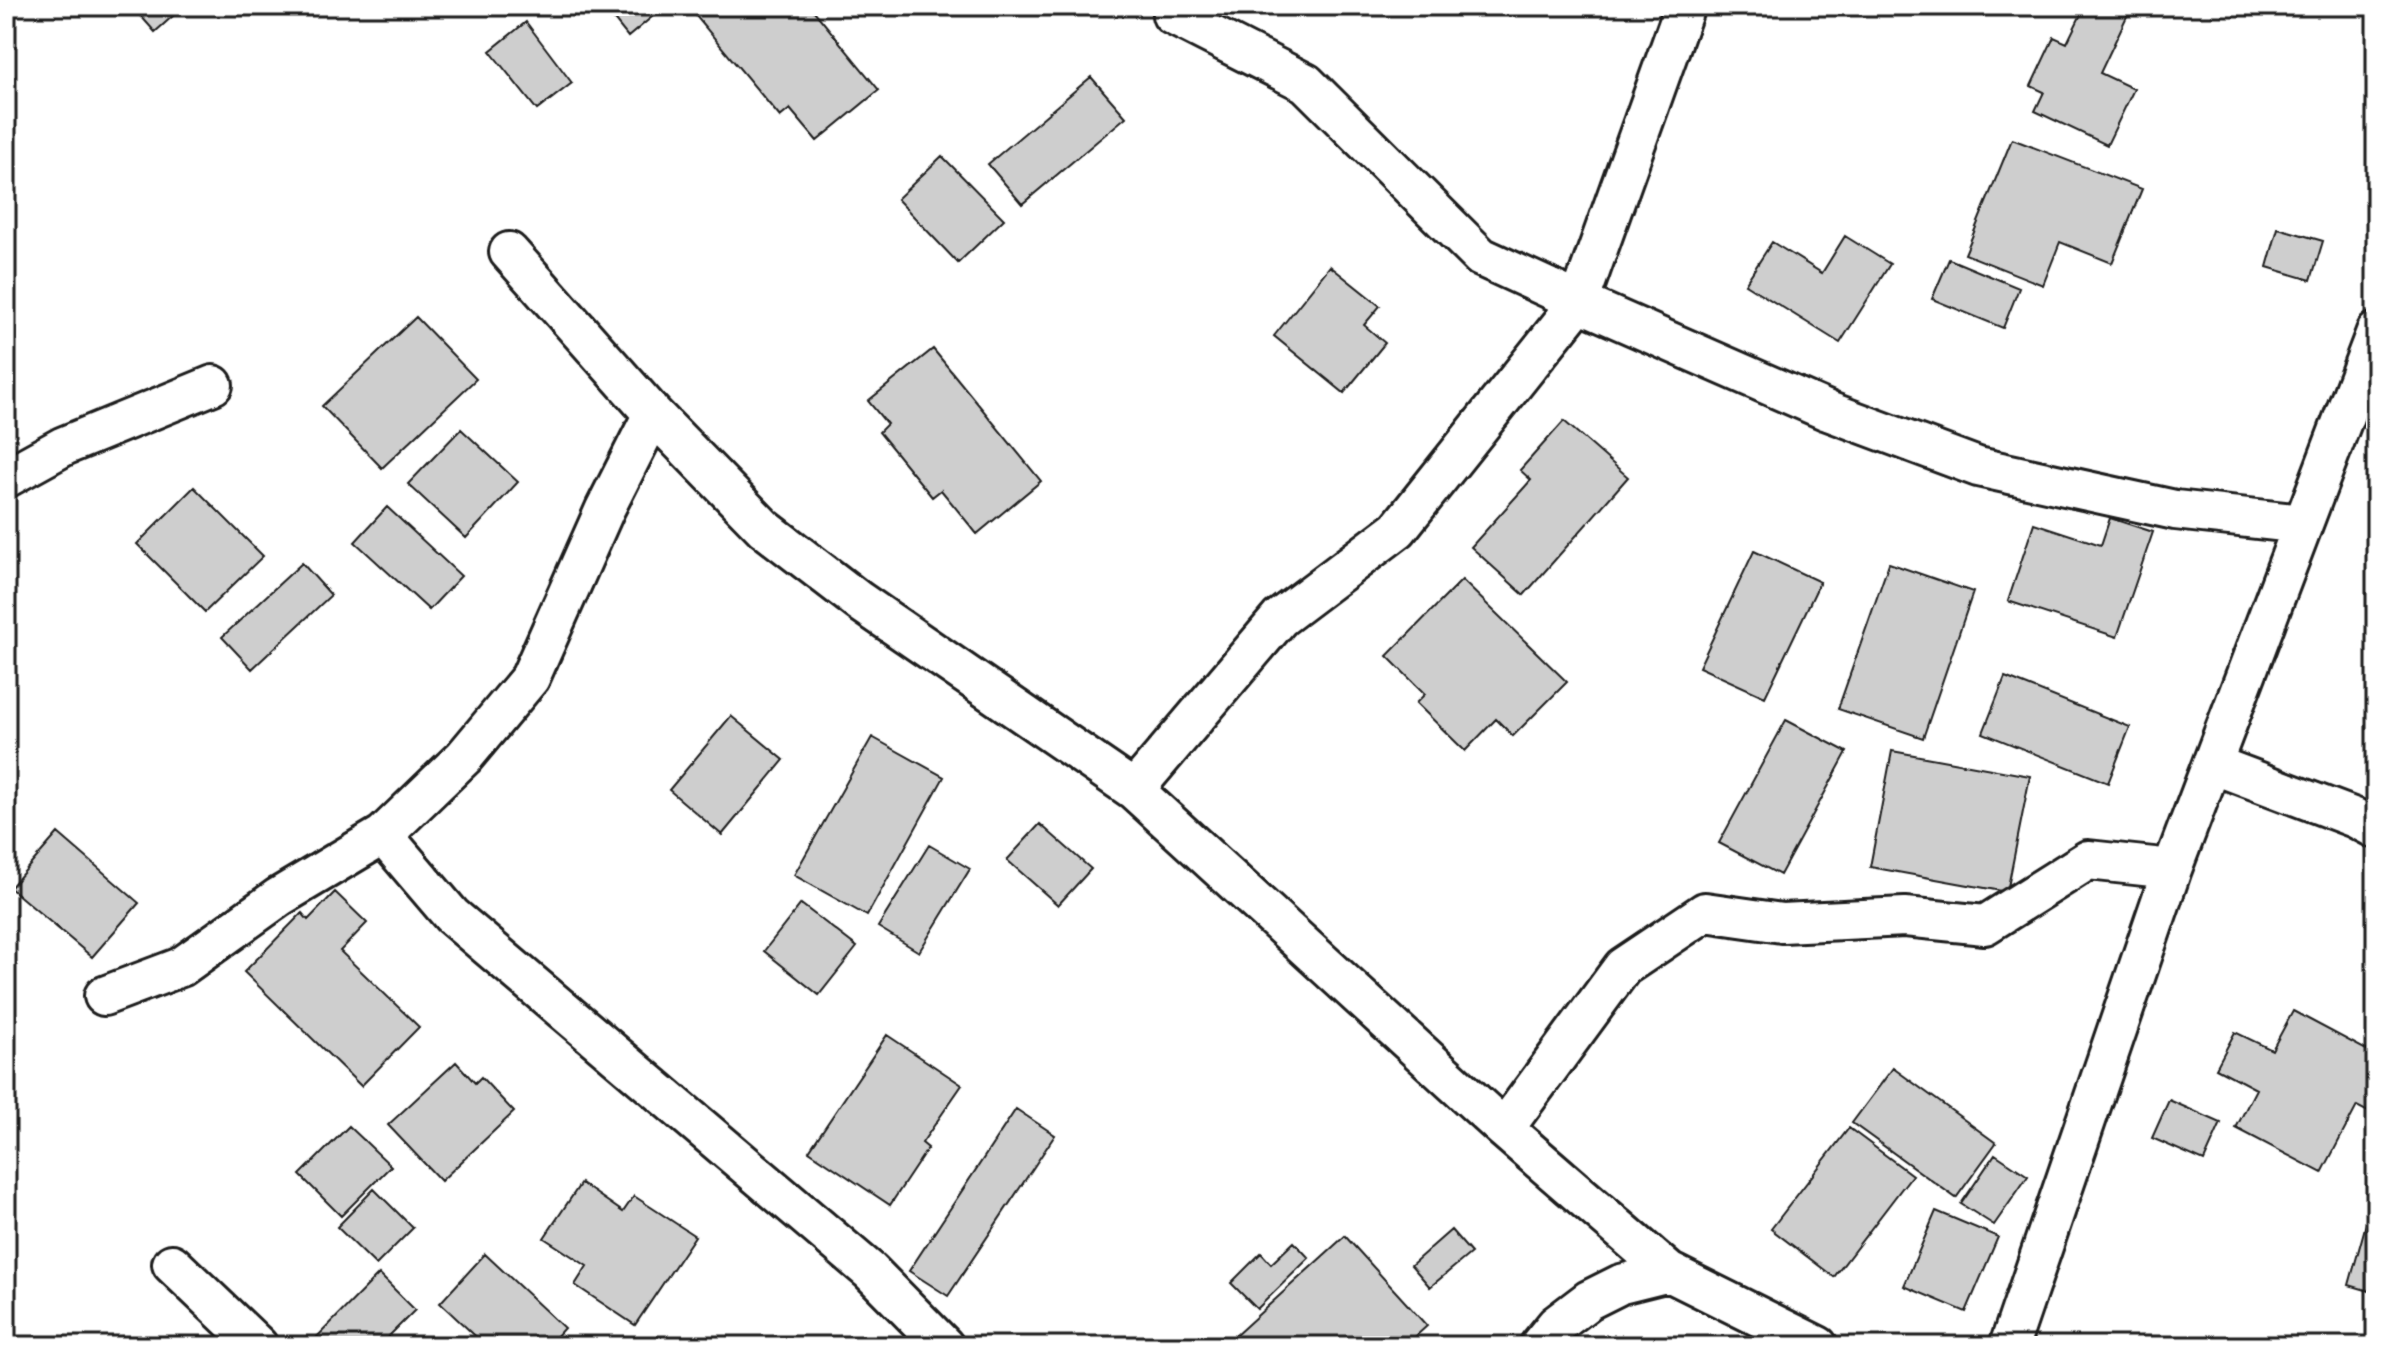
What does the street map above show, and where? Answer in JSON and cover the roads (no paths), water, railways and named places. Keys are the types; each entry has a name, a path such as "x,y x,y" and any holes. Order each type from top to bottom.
{"street":[{"path":"1134,790 1280,618 1398,529 1579,302 1685,6"},
{"path":"1172,15 1306,83 1481,257 1579,302 1828,411 1978,467 2175,510 2303,524"},
{"path":"509,252 653,414 764,528 859,601 1134,790 1504,1129 1669,1272 1818,1346"},
{"path":"2009,1346 2172,869 2376,332"},
{"path":"6,478 64,446 213,385"},
{"path":"104,996 181,967 279,897 383,835 464,757 530,678 605,509 653,414"},
{"path":"2212,764 2355,818 2376,829"},
{"path":"383,835 452,916 870,1271 944,1346"},
{"path":"1504,1129 1623,967 1705,912 1782,923 1905,917 1985,925 2088,860 2172,869"},
{"path":"172,1264 258,1346"},
{"path":"1539,1346 1556,1325 1589,1300 1621,1284 1669,1272"}]}
